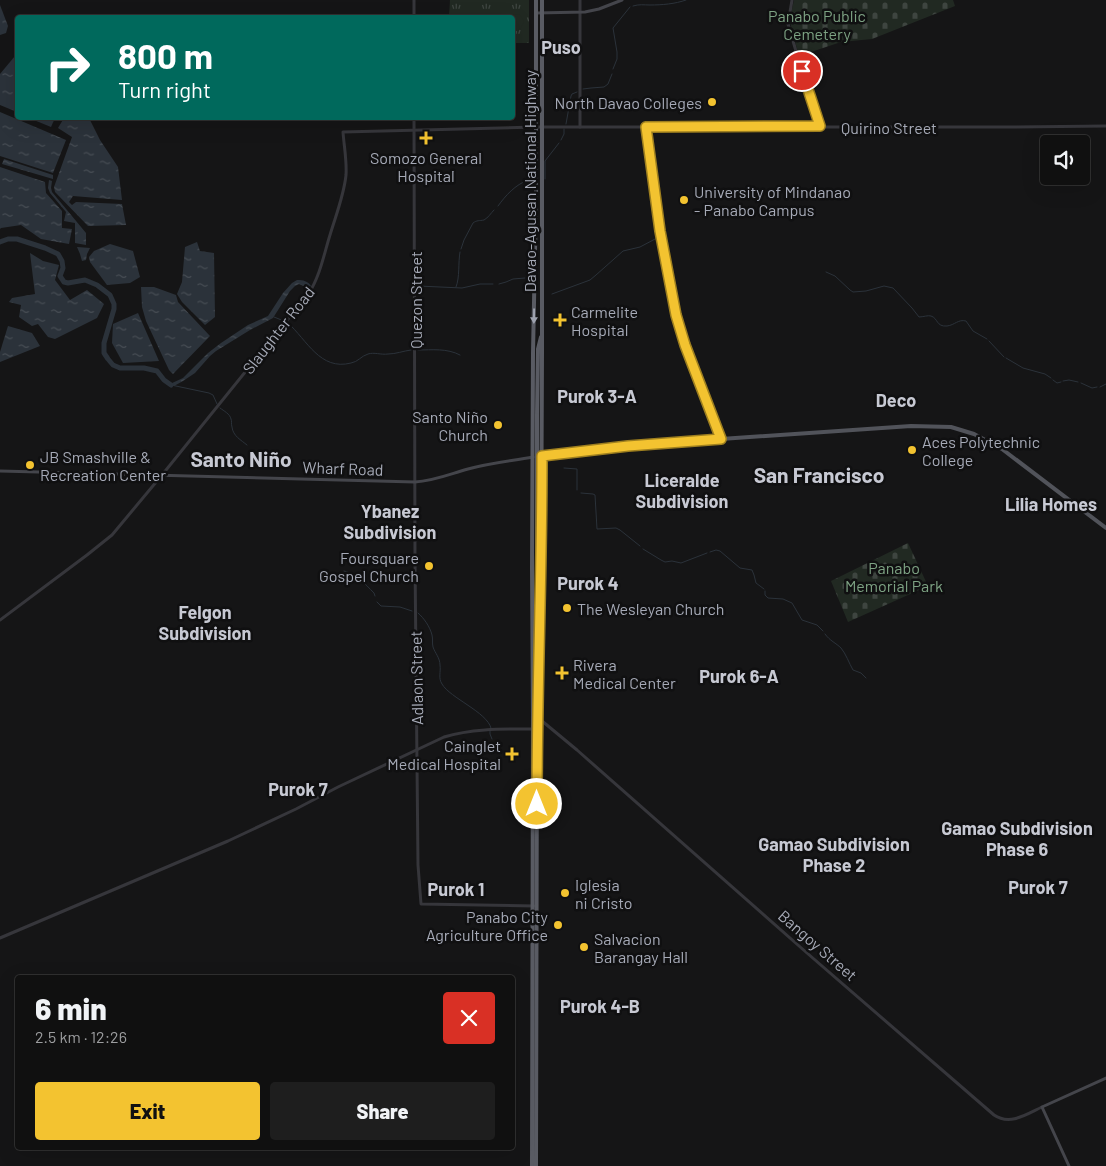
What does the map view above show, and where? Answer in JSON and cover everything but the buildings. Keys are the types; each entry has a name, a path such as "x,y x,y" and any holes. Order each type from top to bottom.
{"highway":[{"name":"Davao-Agusan National Highway","path":"536,0 536,200 532,457 532,596 535,716 534,1016 536,1166"},
{"name":"Davao-Agusan National Highway","path":"535,716 539,652 542,456 542,0"},
{"name":"Davao-Agusan National Highway","path":"533,332 538,349"},
{"name":"Davao-Agusan National Highway","path":"540,597 537,579 538,349 542,332"},
{"name":"Davao-Agusan National Highway","path":"532,596 537,579"},
{"path":"533,652 539,652"},
{"name":"Davao-Agusan National Highway","path":"532,1166 534,1016"}],"main road":[{"path":"536,12 580,13 592,11 622,0"},
{"path":"532,457 628,446 721,439 911,426 951,427 974,434 1002,449 1106,528"},
{"name":"Wharf Road","path":"0,471 415,482 432,480 485,465 532,457"},
{"name":"Bangoy Street","path":"1042,1107 1106,1078"},
{"path":"1042,1107 1069,1166"}],"street":[{"path":"414,0 414,15"},
{"path":"580,0 580,127"},
{"path":"792,0 788,24 820,126"},
{"name":"Quezon Street","path":"414,120 415,482"},
{"name":"Quirino Street","path":"343,132 535,127 1106,126"},
{"path":"646,127 660,231 676,315 721,439"},
{"name":"Slaughter Road","path":"0,620 112,535 314,286 345,180 343,132"},
{"name":"Adlaon Street","path":"415,482 418,865 421,904 535,906"},
{"name":"Bangoy Street","path":"535,716 577,750 994,1115 1009,1120 1042,1107"},
{"path":"0,938 228,841 444,737 459,733 495,729 535,729"}],"green space":[{"path":"450,0 529,0 529,43 515,43 515,15 449,15"},
{"name":"Panabo Public Cemetery","path":"794,0 953,0 955,6 872,39 841,42 799,56 790,19"},
{"path":"513,14 520,15 524,21 521,28 517,31 515,31 515,15 511,15"},
{"name":"Panabo Memorial Park","path":"908,543 928,586 848,622 831,581"}],"water":[{"path":"0,5 8,26 6,33 0,35"},
{"path":"15,56 15,111 0,105 0,74"},
{"path":"0,112 15,120 66,140 53,173 0,156"},
{"path":"34,120 54,120 51,127"},
{"path":"63,120 90,120 100,140 118,167 122,200 73,196 69,202 72,205 76,202 122,204 126,225 88,226 55,192 54,187 72,137 58,128"},
{"path":"4,159 53,175 53,179 2,164"},
{"path":"0,167 45,182 46,193 62,211 62,228 72,229 69,244 41,239 21,225 0,229"},
{"path":"49,180 52,181 52,192 86,233 86,245 75,243 75,223 64,221 66,212 50,193 48,188"},
{"path":"197,242 200,251 214,253 215,317 205,325 182,302 177,294 182,282 185,247"},
{"path":"110,244 133,251 140,277 130,283 107,285 90,262 89,257 94,251"},
{"path":"77,247 90,248 86,260 82,261"},
{"path":"30,253 43,261 59,265 55,280 70,300 87,290 104,304 97,318 55,339 48,337 38,324 32,326 19,317 21,305 9,302 12,298 35,294"},
{"path":"297,280 305,281 311,286 308,288 299,284 295,286 273,318 216,351 195,373 183,381 174,386 170,384 183,378 221,343 248,325 268,316 283,293"},
{"path":"141,287 154,287 176,295 178,302 210,336 173,374 169,370 146,321 142,307"},
{"path":"138,313 159,361 123,363 112,343 113,324"},
{"path":"8,326 32,333 40,346 0,362 0,352"}],"waterway":[{"path":"633,6 668,4 686,0"},
{"path":"613,69 617,59 613,28 630,7"},
{"path":"583,89 604,87 608,84 612,74"},
{"path":"566,124 571,96 577,92"},
{"path":"561,140 564,129"},
{"path":"545,179 545,161 559,143"},
{"path":"498,206 511,191 528,180"},
{"path":"461,249 473,223 484,220 494,210"},
{"path":"552,294 590,280 623,251 640,247 657,238"},
{"path":"0,242 8,239 17,239 58,254 63,268 60,276 64,282 85,280 97,285 110,295 114,309 104,343 104,353 108,359 113,365 120,368 144,368 157,371 171,385"},
{"path":"456,287 460,252"},
{"path":"826,272 835,276 853,292 884,286 893,288 919,317 931,316 943,326 966,321 973,331 987,339"},
{"path":"499,284 513,279 525,278"},
{"path":"418,286 462,288 480,284 493,284"},
{"path":"274,317 284,321"},
{"path":"288,323 315,352 331,363 351,363 370,353 391,354 411,350"},
{"path":"989,341 1004,357"},
{"path":"418,350 445,350 460,355"},
{"path":"1006,358 1023,368 1045,374 1051,378"},
{"path":"1053,380 1057,383 1061,382"},
{"path":"1063,381 1078,382"},
{"path":"1081,383 1092,388 1097,387"},
{"path":"1100,387 1106,384"},
{"path":"171,385 209,393 213,395 217,404"},
{"path":"220,408 230,417 236,435 247,445"},
{"path":"564,468 577,469 577,490"},
{"path":"581,493 595,495 597,529 616,528 640,546"},
{"path":"643,549 665,562 681,563 707,553"},
{"path":"710,552 720,551 740,568 752,570 756,583 764,589"},
{"path":"344,571 360,579 375,596"},
{"path":"765,591 765,595 768,598 783,599 792,603 802,620 817,625 823,631"},
{"path":"377,602 381,606 400,607 412,611"},
{"path":"418,613 431,632 433,647 440,662 442,684 452,695 483,716 491,728"},
{"path":"825,634 841,648 853,670 861,673 866,678"},
{"path":"490,731 492,739"}],"place":[{"name":"North Davao Colleges","path":"712,102"},
{"name":"Somozo General Hospital","path":"426,138"},
{"name":"University of Mindanao - Panabo Campus","path":"684,200"},
{"name":"Carmelite Hospital","path":"560,320"},
{"name":"Santo Niño Church","path":"498,425"},
{"name":"Aces Polytechnic College","path":"912,450"},
{"name":"JB Smashville & Recreation Center","path":"30,465"},
{"name":"Foursquare Gospel Church","path":"429,566"},
{"name":"The Wesleyan Church","path":"567,608"},
{"name":"Rivera Medical Center","path":"562,673"},
{"name":"Cainglet Medical Hospital","path":"512,754"},
{"name":"Iglesia ni Cristo","path":"565,893"},
{"name":"Panabo City Agriculture Office","path":"558,925"},
{"name":"Salvacion Barangay Hall","path":"584,947"}],"district":[{"name":"Puso","path":"561,47"},
{"name":"Purok 3-A","path":"597,396"},
{"name":"Deco","path":"896,400"},
{"name":"Santo Niño","path":"241,458"},
{"name":"San Francisco","path":"819,474"},
{"name":"Liceralde Subdivision","path":"682,490"},
{"name":"Lilia Homes","path":"1051,504"},
{"name":"Ybanez Subdivision","path":"390,521"},
{"name":"Purok 4","path":"588,583"},
{"name":"Felgon Subdivision","path":"205,622"},
{"name":"Purok 6-A","path":"739,676"},
{"name":"Purok 7","path":"298,789"},
{"name":"Gamao Subdivision Phase 6","path":"1017,838"},
{"name":"Gamao Subdivision Phase 2","path":"834,854"},
{"name":"Purok 7","path":"1038,887"},
{"name":"Purok 1","path":"456,889"},
{"name":"Purok 4-B","path":"600,1006"}],"route":[{"path":"537,804 542,456 628,446 721,439 685,345 676,315 660,231 646,127 820,126 802,71"}]}
